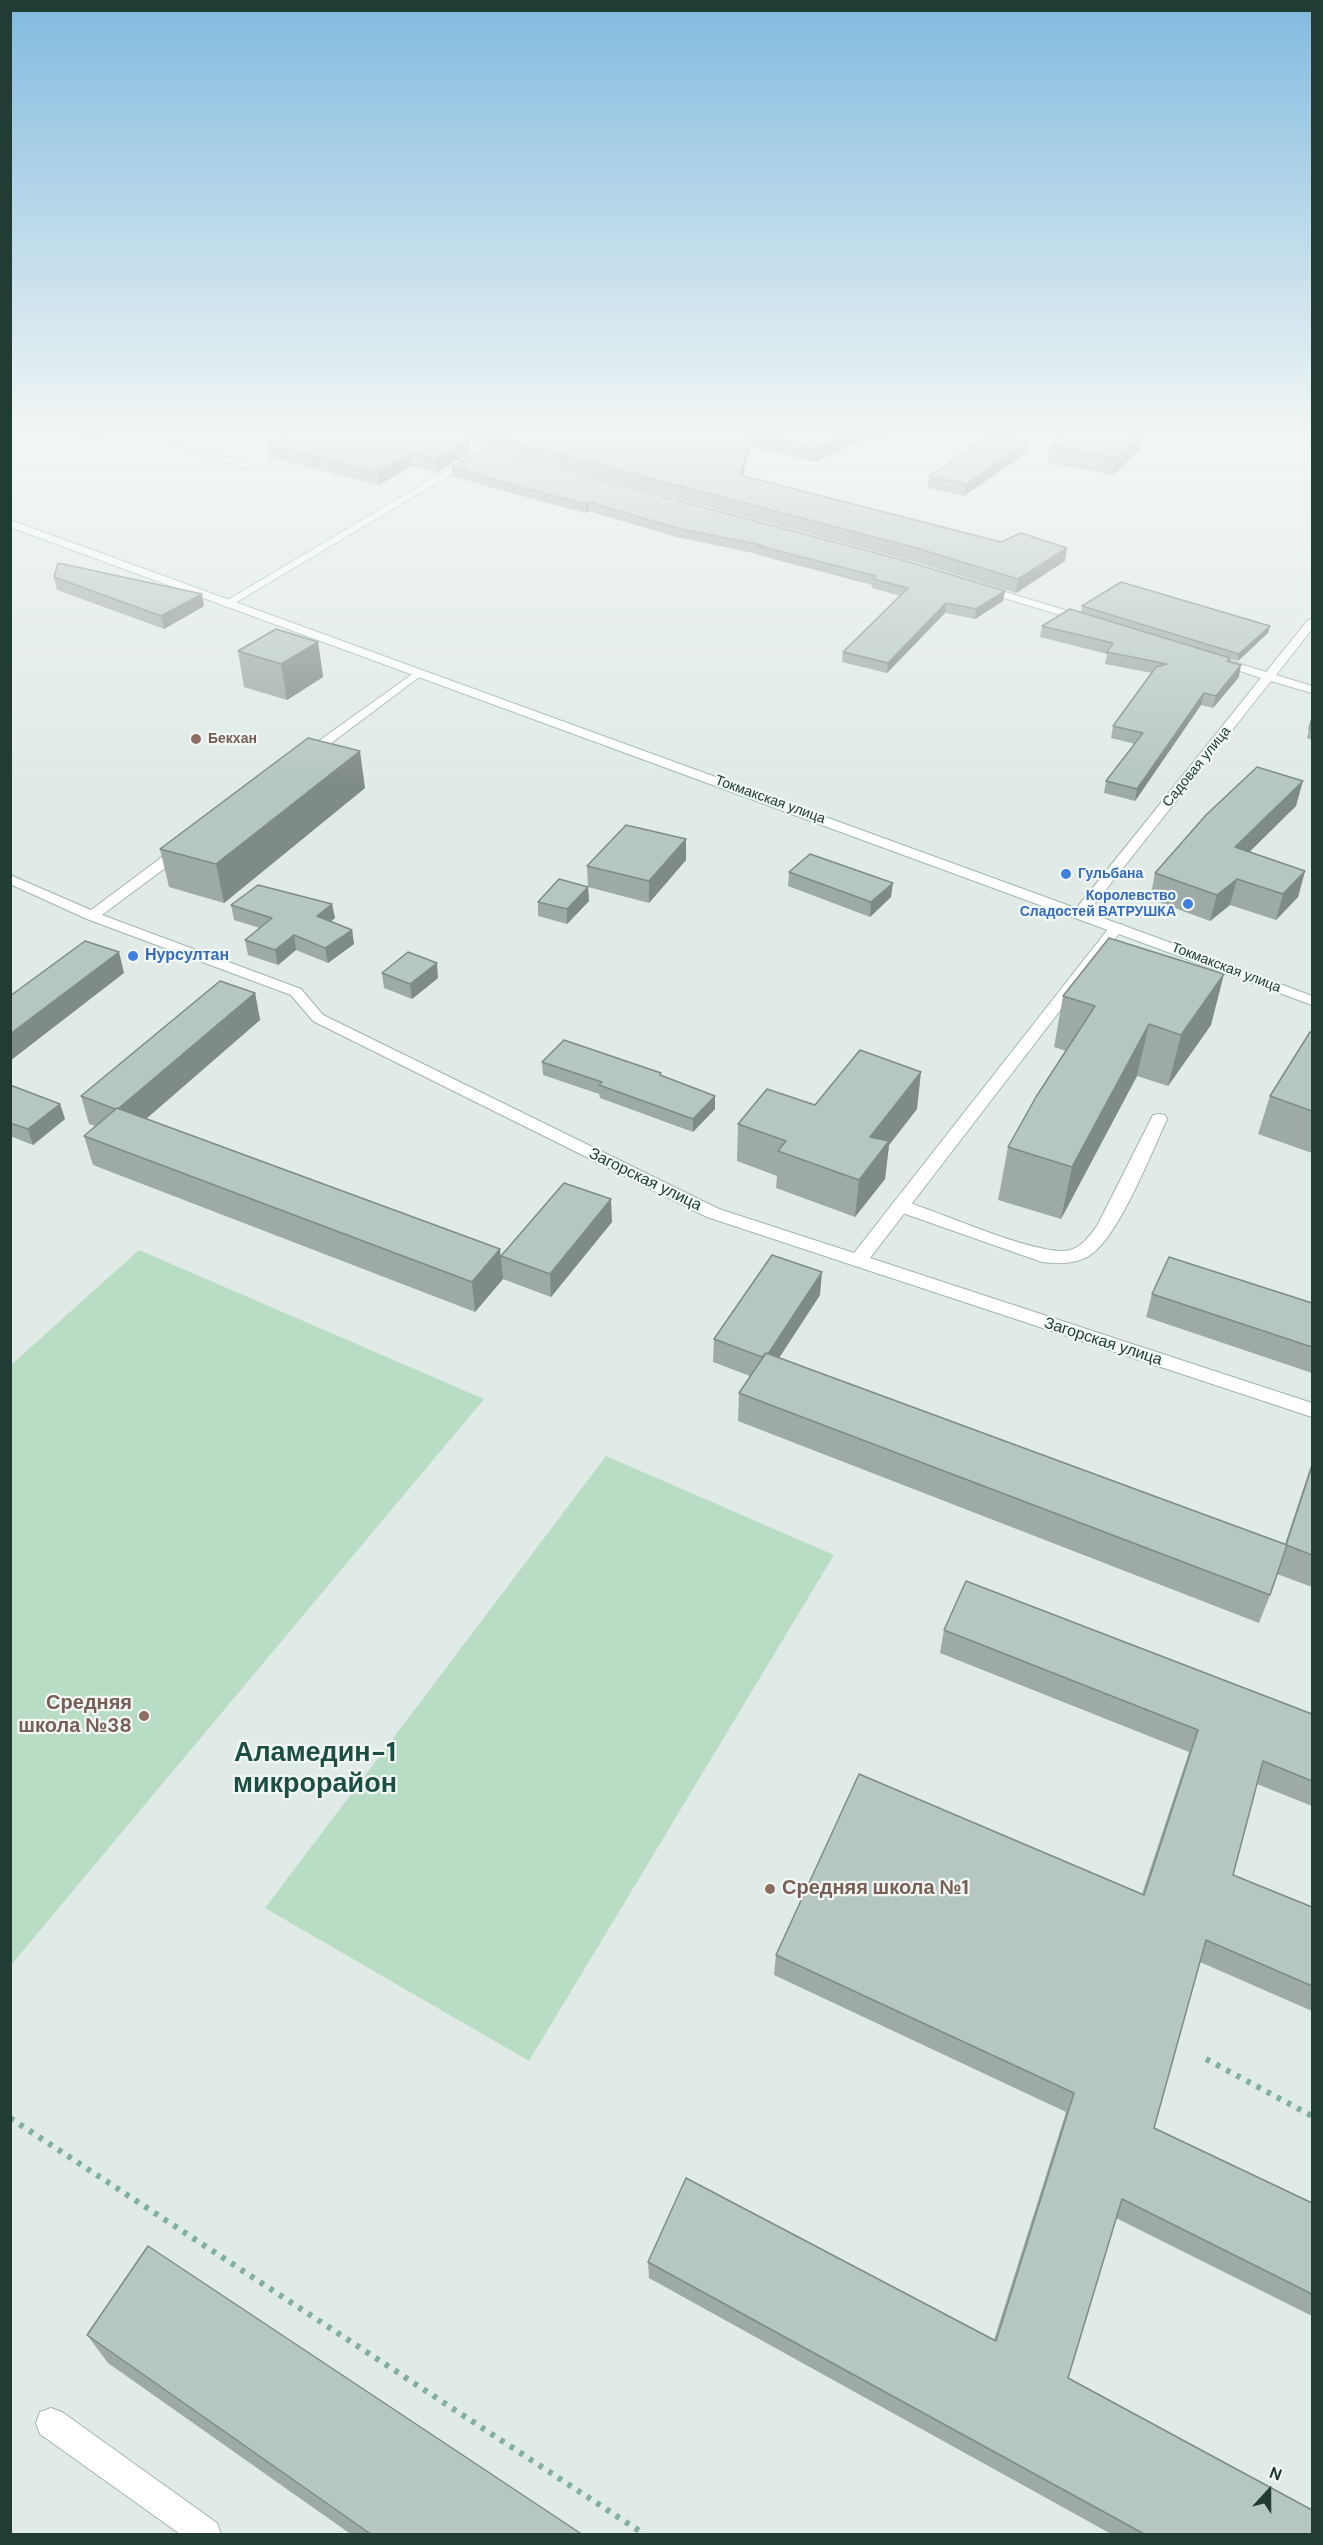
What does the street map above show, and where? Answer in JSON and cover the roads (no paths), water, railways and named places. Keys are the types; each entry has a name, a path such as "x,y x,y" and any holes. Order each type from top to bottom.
{"street":[{"name":"Токмакская улица","path":"74,547 1080,912 1312,1001"},
{"path":"226,603 322,547"},
{"path":"966,583 1101,624"},
{"name":"Садовая улица","path":"1080,912 1312,622"},
{"path":"1203,656 1312,690"},
{"path":"293,766 418,673"},
{"path":"92,916 197,837"},
{"name":"Загорская улица","path":"10,879 92,916 296,992 318,1018 713,1213 1312,1410"},
{"path":"857,1262 1117,927"},
{"path":"900,1206 1042,1256 1059,1259 1070,1256 1084,1251 1105,1226 1159,1119"},
{"path":"51,2423 206,2535"}],"place":[{"name":"Бекхан","path":"196,739"},
{"name":"Гульбана","path":"1066,874"},
{"name":"Королевство Сладостей ВАТРУШКА","path":"1188,904"},
{"name":"Нурсултан","path":"133,956"},
{"name":"Средняя школа №38","path":"144,1716"},
{"name":"Средняя школа №1","path":"770,1889"}],"district":[{"name":"Аламедин-1 микрорайон","path":"315,1770"}]}
